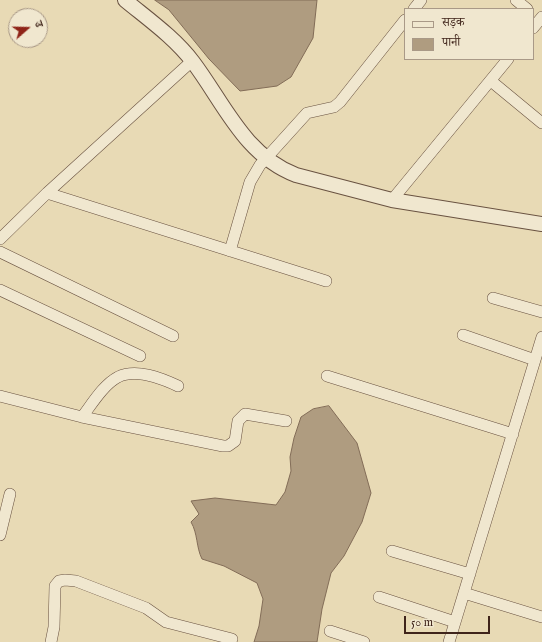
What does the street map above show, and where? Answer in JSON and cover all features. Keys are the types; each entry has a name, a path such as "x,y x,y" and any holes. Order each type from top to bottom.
{"street":[{"path":"125,0 169,36 192,61 248,142 266,159 282,169 296,175 392,200 542,224"},
{"path":"415,8 421,0"},
{"path":"516,0 526,8"},
{"path":"230,251 250,182 260,165 308,113 334,107 340,102 404,21"},
{"path":"392,200 507,60"},
{"path":"0,239 47,193 192,61"},
{"path":"491,81 542,123"},
{"path":"47,193 326,281"},
{"path":"0,252 172,336"},
{"path":"0,290 140,356"},
{"path":"493,298 542,312"},
{"path":"463,335 535,360"},
{"path":"449,642 542,337"},
{"path":"82,417 107,386 117,378 136,374 155,377 178,386"},
{"path":"327,376 513,434"},
{"path":"0,396 82,417 228,446 235,441 238,421 244,414 286,421"},
{"path":"0,535 10,494"},
{"path":"392,551 470,574"},
{"path":"51,642 54,627 55,586 59,581 65,580 76,582 146,608 166,622 232,640"},
{"path":"464,593 542,617"},
{"path":"379,597 455,622"},
{"path":"330,631 364,642"}],"water":[{"path":"155,0 317,0 313,38 291,77 277,86 240,91 209,59 169,10"},
{"path":"329,406 357,443 371,493 362,522 344,556 331,573 322,609 317,642 254,642 259,626 263,599 257,583 224,566 202,559 195,531 191,522 199,514 191,501 215,498 276,505 285,492 291,471 290,457 301,417 313,409"}]}
